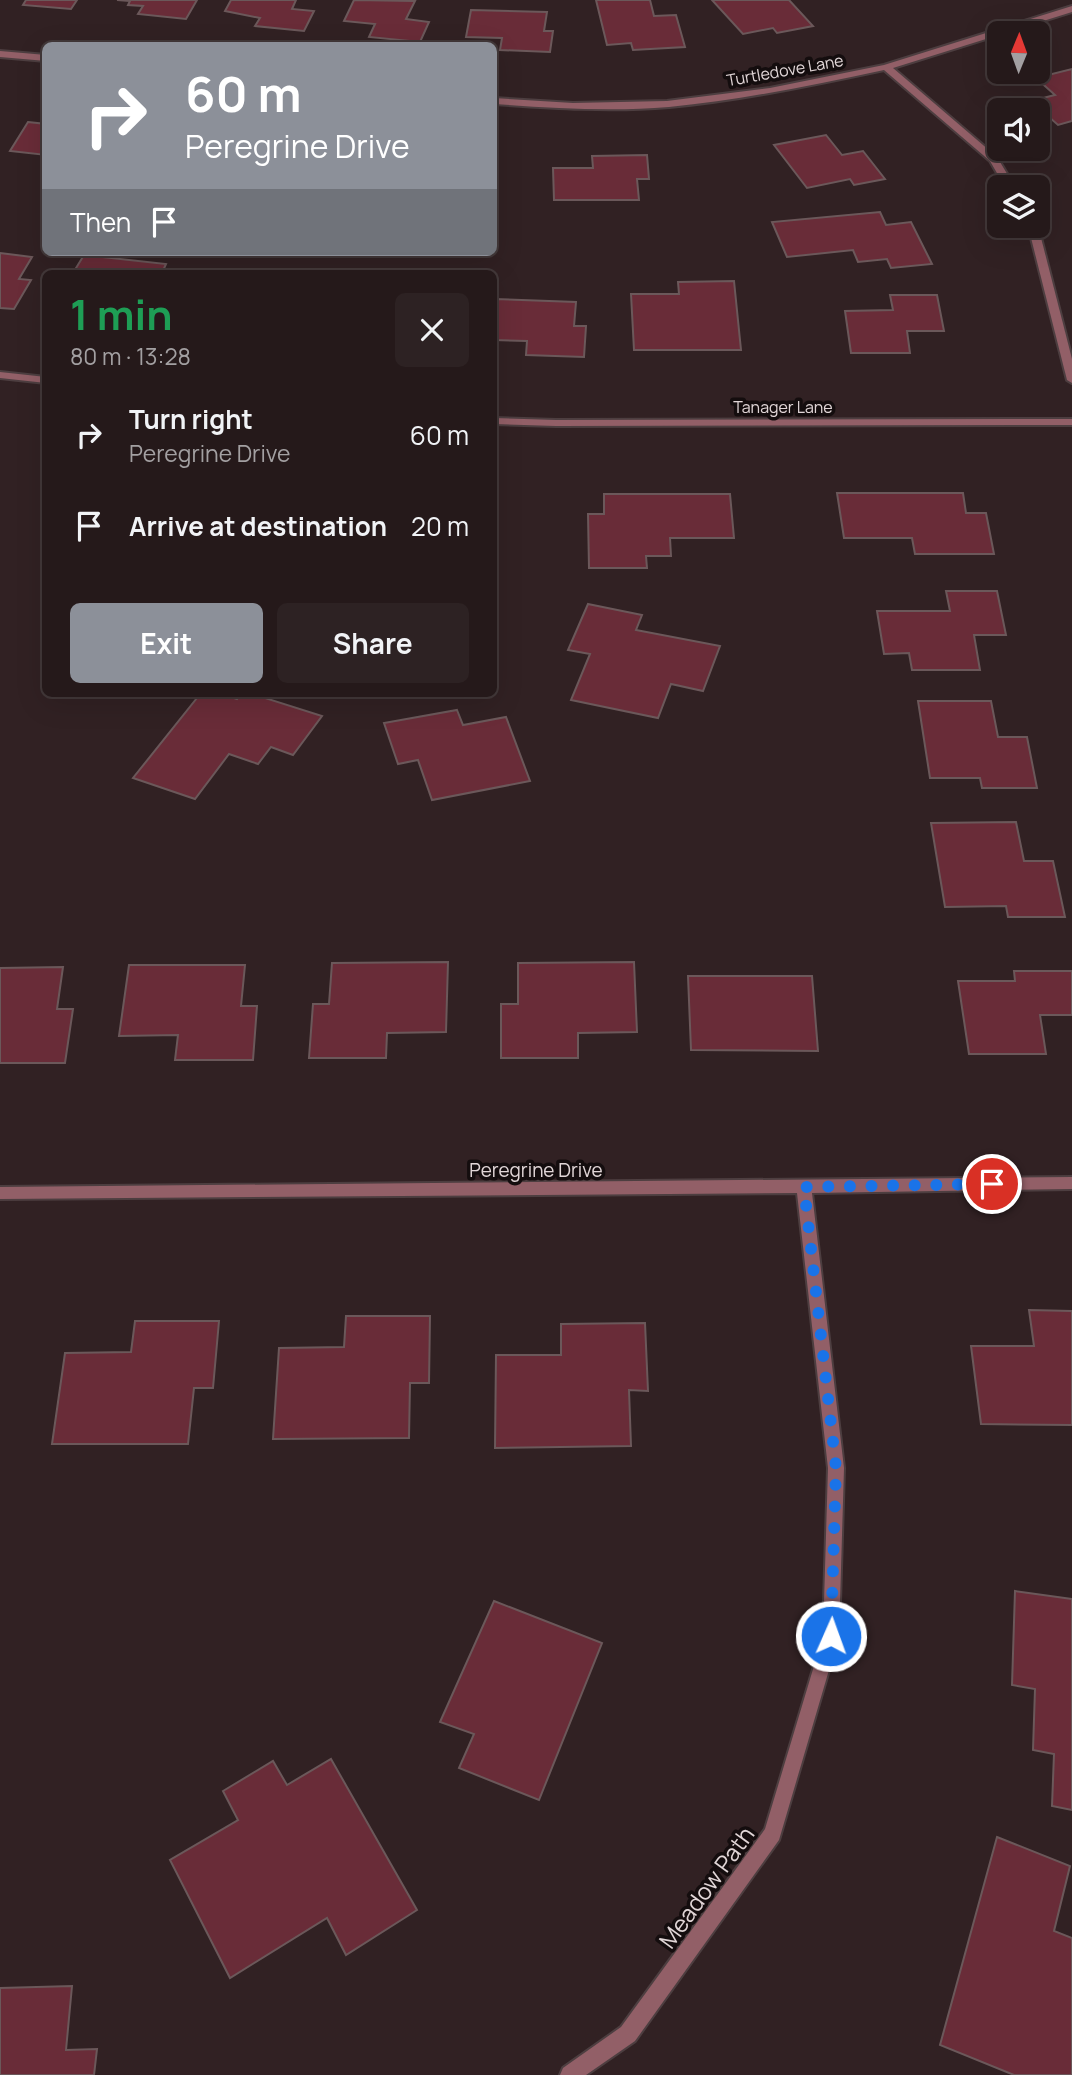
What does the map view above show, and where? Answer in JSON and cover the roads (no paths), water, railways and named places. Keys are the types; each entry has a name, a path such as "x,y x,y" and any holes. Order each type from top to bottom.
{"street":[{"name":"Turtledove Lane","path":"497,101 573,106 667,104 770,91 886,67 1072,9"},
{"path":"0,54 42,58"},
{"path":"886,67 994,159 1003,175"},
{"path":"1036,238 1072,380"},
{"path":"0,375 42,380"},
{"name":"Tanager Lane","path":"497,421 1072,422"},
{"name":"Peregrine Drive","path":"0,1193 1072,1183"},
{"name":"Meadow Path","path":"570,2075 628,2034 773,1833 831,1636 836,1468 804,1187"}]}
